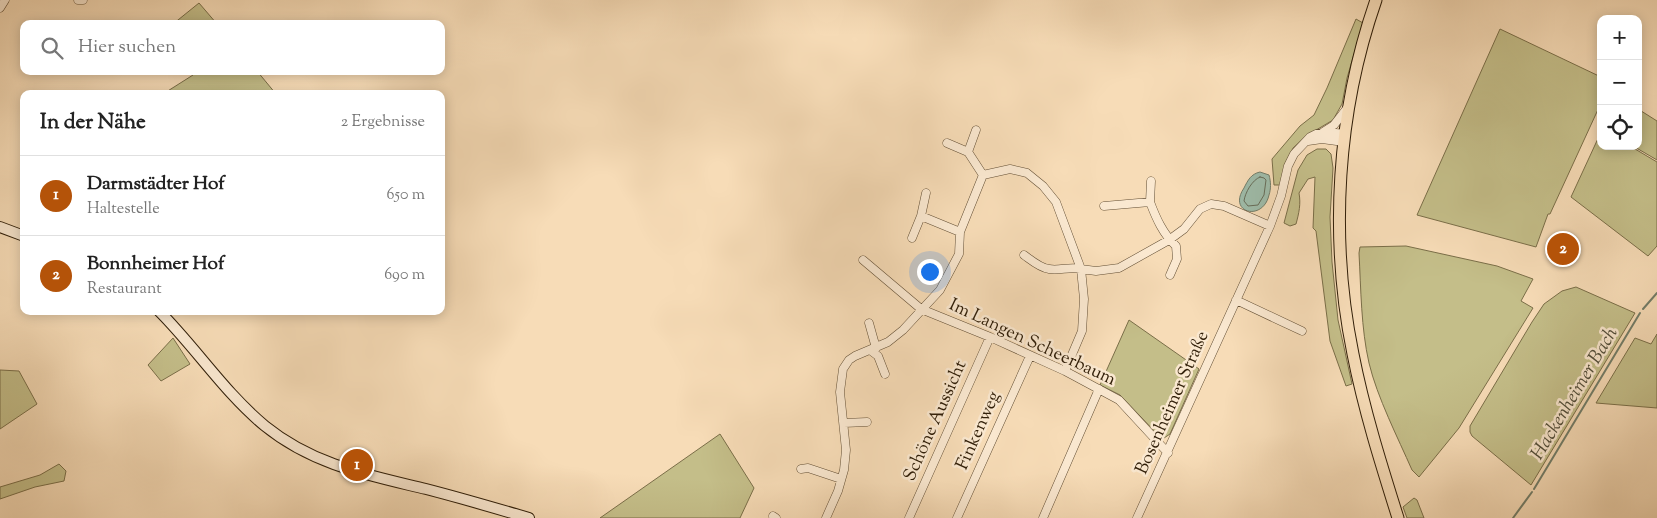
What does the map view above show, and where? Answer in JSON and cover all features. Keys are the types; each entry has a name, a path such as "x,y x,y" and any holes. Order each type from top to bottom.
{"main road":[{"path":"1376,0 1362,45 1344,138 1340,251 1344,301 1358,380 1398,518"},
{"path":"0,227 20,234"},
{"path":"162,315 235,399 265,426 296,447 320,459 354,472 456,497 529,518"}],"street":[{"path":"0,8 5,0"},
{"path":"1306,141 1313,135 1323,132 1334,125 1349,106"},
{"path":"968,152 976,130"},
{"path":"1323,132 1344,138"},
{"path":"1306,141 1344,138"},
{"name":"Bosenheimer Straße","path":"1138,518 1270,226 1279,203 1291,160 1306,141"},
{"path":"947,143 968,152 983,175"},
{"path":"983,175 1010,169 1027,173 1043,186 1056,202 1081,268 1084,299 1082,330 1065,371"},
{"path":"826,518 842,479 846,450 840,392 843,369 849,360 888,342 903,330 940,290 959,254 960,232 983,175"},
{"path":"1151,181 1150,202 1169,240 1176,246 1177,258 1170,275"},
{"path":"912,238 921,216 926,194"},
{"path":"1104,206 1150,202"},
{"path":"1024,255 1049,270 1074,267 1096,271 1118,268 1169,240 1184,229 1200,209 1211,204 1224,206 1270,226"},
{"path":"921,216 960,232"},
{"name":"Im Langen Scheerbaum","path":"863,260 921,309 990,337 1065,371 1119,400 1168,453"},
{"path":"1236,300 1302,331"},
{"path":"869,323 873,349 886,374"},
{"name":"Schöne Aussicht","path":"909,518 990,337"},
{"name":"Finkenweg","path":"957,518 1030,356"},
{"path":"1043,518 1099,389"},
{"path":"844,423 868,422"},
{"path":"801,469 808,468 842,479"}],"shaded area":[{"path":"199,3 214,20 178,20"},
{"path":"1356,19 1363,23 1347,78 1342,104 1333,120 1306,136 1293,148 1285,164 1280,185 1274,185 1272,159 1300,126 1314,115"},
{"path":"1500,29 1597,75 1597,112 1550,214 1548,214 1536,247 1417,215"},
{"path":"193,75 260,75 273,90 169,90"},
{"path":"1642,112 1657,121 1657,160 1640,150 1642,150"},
{"path":"1597,141 1597,150 1637,150 1657,162 1657,246 1648,256 1571,197"},
{"path":"1317,149 1326,149 1331,154 1333,168 1330,217 1332,262 1338,320 1352,384 1346,386 1330,341 1316,231 1313,228 1315,177 1308,179 1299,193 1300,201 1296,224 1290,226 1284,223 1298,170 1307,155"},
{"path":"1406,246 1497,266 1533,279 1521,301 1533,308 1459,428 1419,477 1412,470 1377,390 1364,336 1361,295 1360,247"},
{"path":"1576,287 1635,313 1531,485 1472,436 1470,426 1544,304 1562,291"},
{"path":"1129,320 1199,369 1170,434 1164,438 1160,437 1120,395 1100,385"},
{"path":"1657,334 1657,408 1596,403 1635,338 1651,344"},
{"path":"173,338 190,364 161,381 148,365"},
{"path":"0,370 19,371 37,404 0,429"},
{"path":"720,434 754,488 740,518 600,518"},
{"path":"59,464 66,471 64,481 35,487 0,499 0,487 40,475"},
{"path":"1414,498 1417,500 1424,518 1407,518 1403,507"}],"water":[{"path":"1260,172 1269,175 1269,195 1266,203 1260,209 1248,211 1240,203 1240,197 1250,178"}],"waterway":[{"name":"Hackenheimer Bach","path":"1643,309 1657,293"},
{"name":"Hackenheimer Bach","path":"1534,489 1640,313"},
{"name":"Hackenheimer Bach","path":"1513,518 1532,492"}],"place":[{"name":"Bonnheimer Hof","path":"1563,249"},
{"name":"Darmstädter Hof","path":"357,465"}]}
